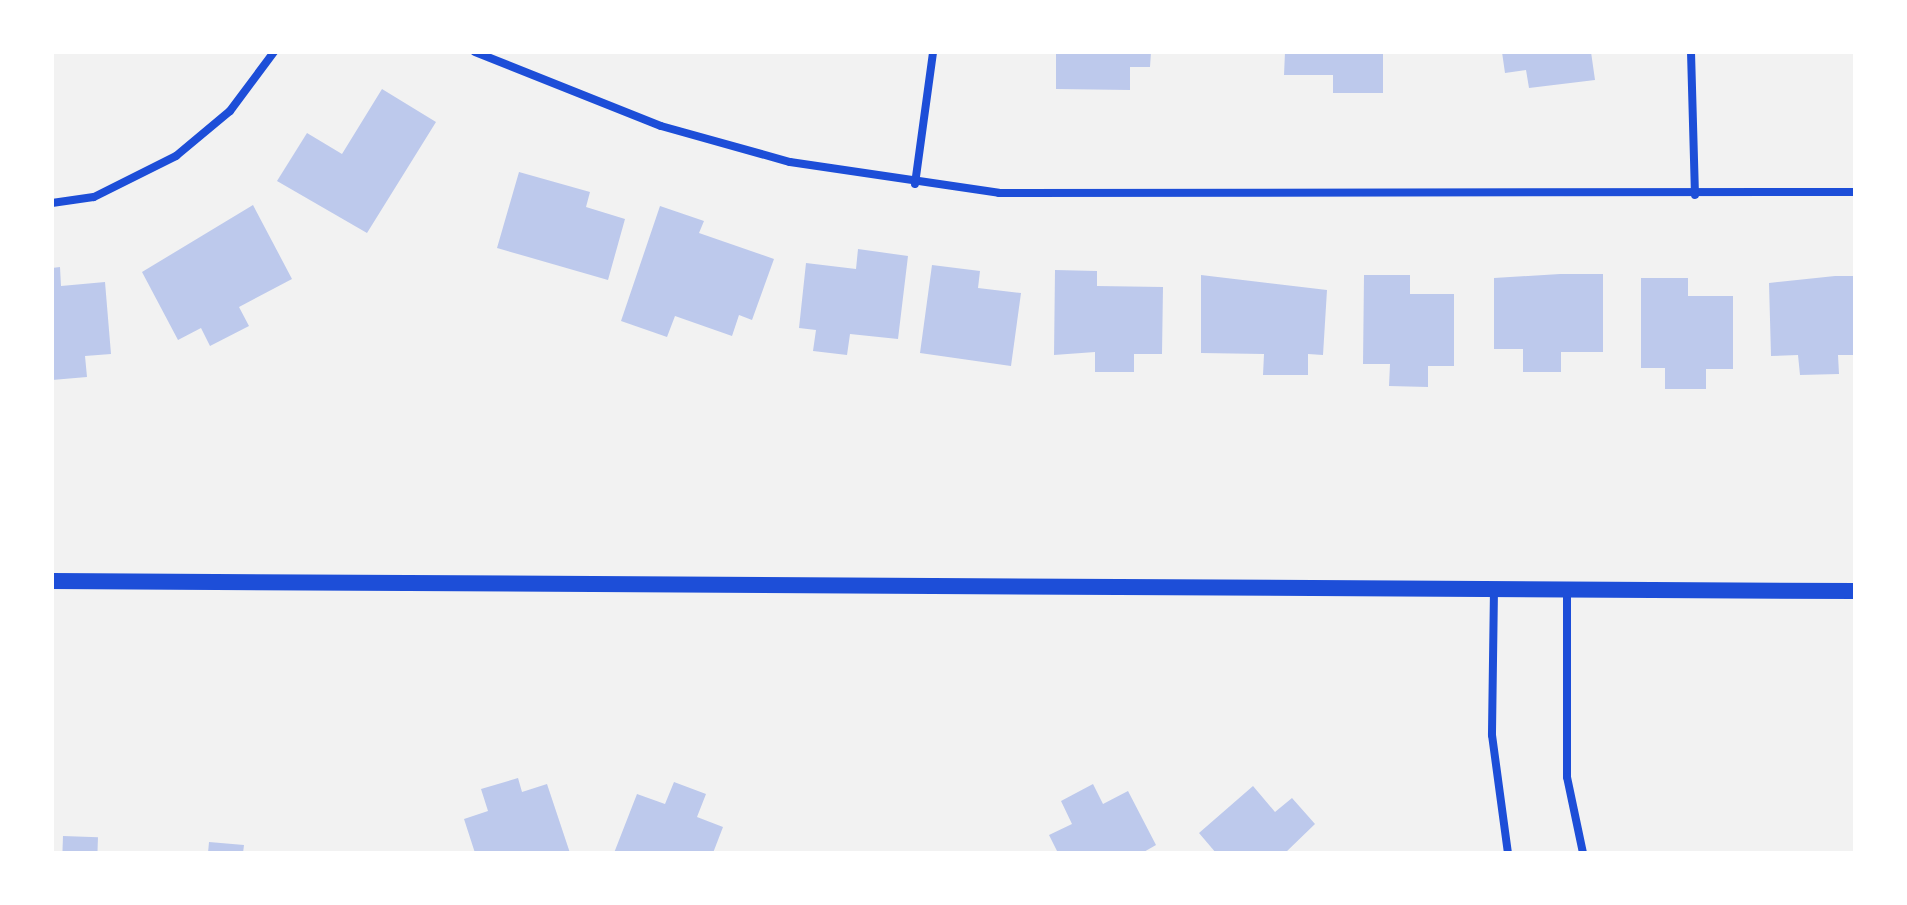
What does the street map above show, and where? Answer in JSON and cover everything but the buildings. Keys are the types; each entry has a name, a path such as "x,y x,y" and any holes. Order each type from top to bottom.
{"main road":[{"path":"52,581 1855,591"}],"street":[{"path":"52,203 94,197 176,156 230,111 274,52"},
{"path":"475,52 661,126 790,162 915,184 1055,195 1855,192"},
{"path":"915,184 933,52"},
{"path":"1691,52 1695,195"},
{"path":"1494,589 1492,735 1508,853"},
{"path":"1567,589 1564,738 1583,853"}]}
